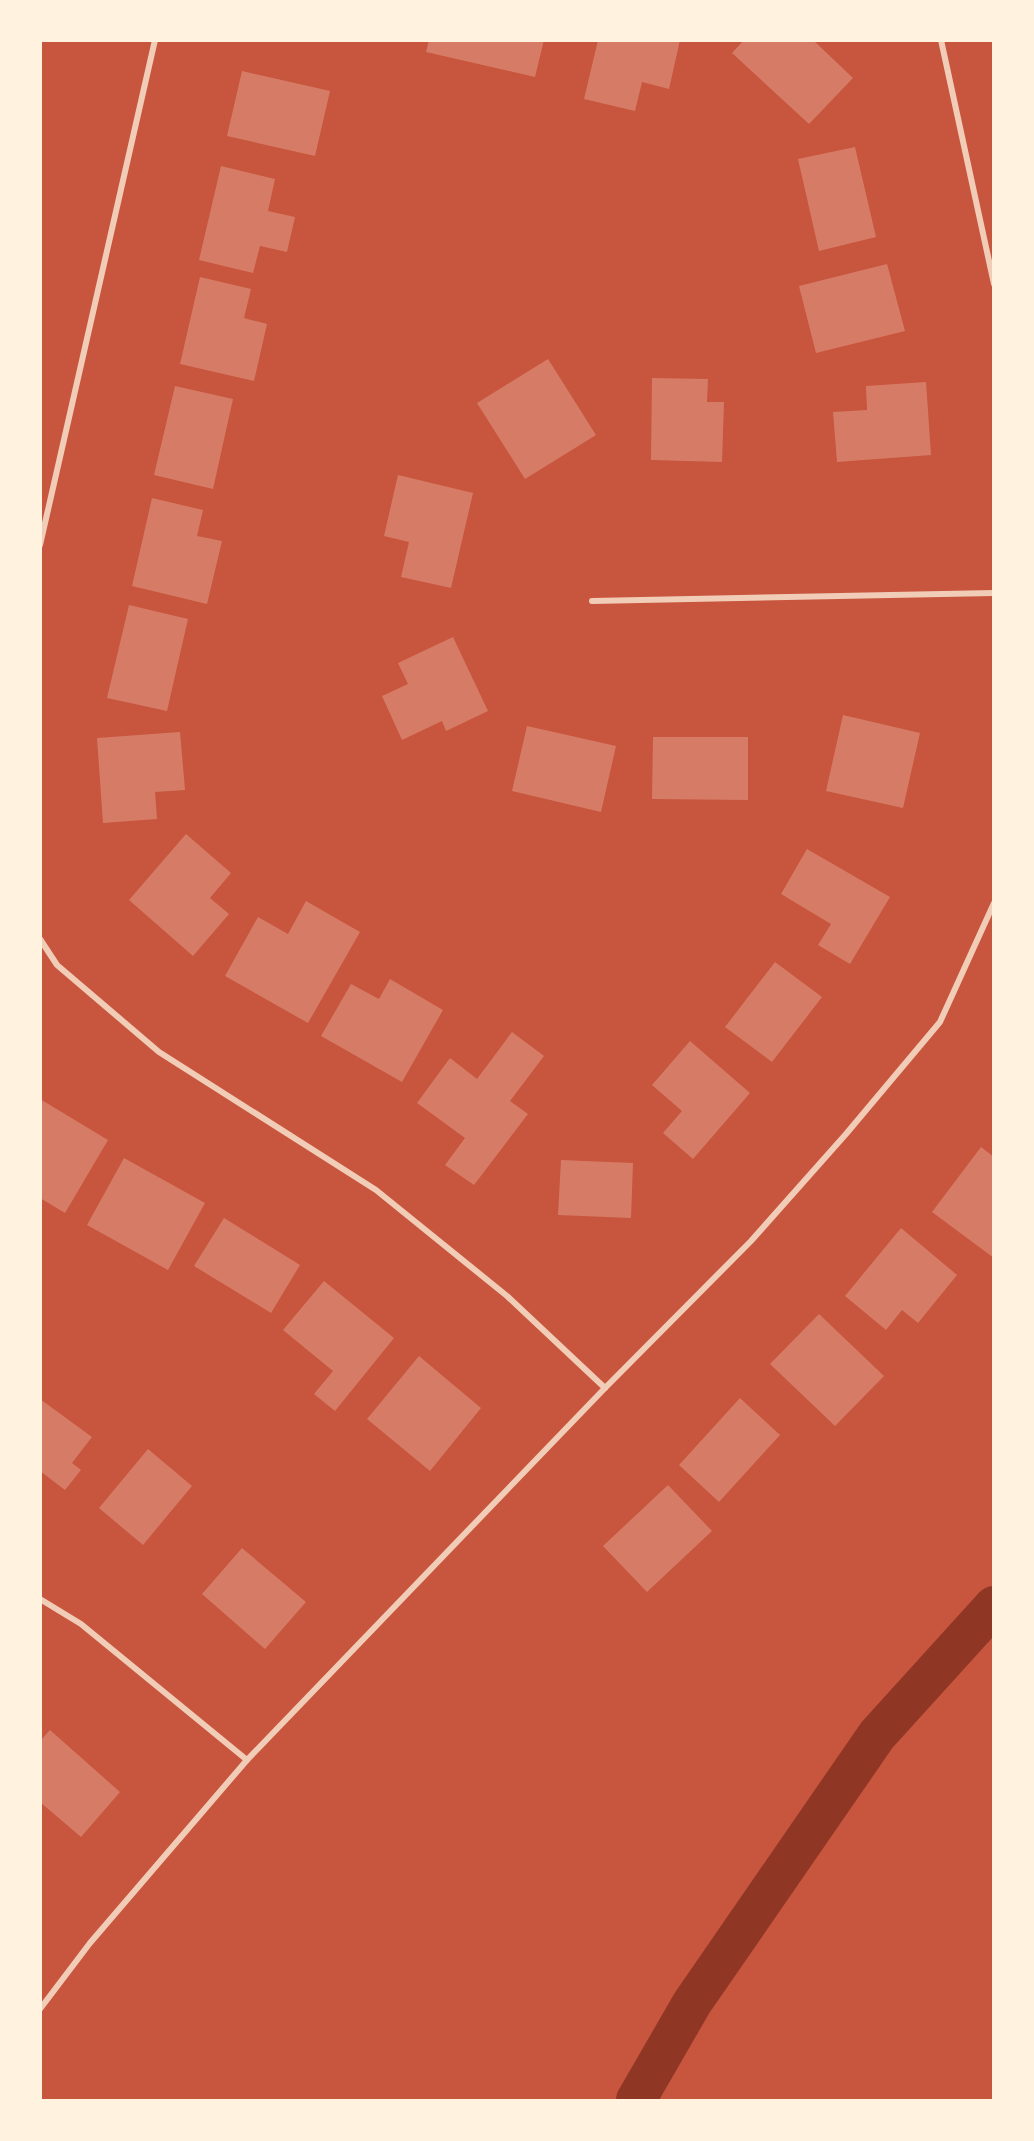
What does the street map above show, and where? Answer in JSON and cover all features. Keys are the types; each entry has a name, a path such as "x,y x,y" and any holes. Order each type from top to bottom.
{"street":[{"path":"40,545 155,40"},
{"path":"941,40 993,284"},
{"path":"592,601 993,593"},
{"path":"40,2009 90,1943 247,1760 605,1388 752,1241 846,1134 940,1022 993,903"},
{"path":"40,939 57,965 159,1052 376,1190 507,1296 605,1388"},
{"path":"40,1599 81,1624 247,1760"}],"building":[{"path":"429,40 544,40 535,77 426,52"},
{"path":"598,40 680,40 669,89 642,82 635,111 584,99"},
{"path":"744,40 813,40 853,78 809,124 732,53"},
{"path":"242,71 330,91 315,156 227,136"},
{"path":"855,147 876,237 819,251 798,159"},
{"path":"221,166 275,179 268,211 295,217 287,252 260,246 253,273 199,260"},
{"path":"887,264 905,331 816,353 799,286"},
{"path":"200,277 251,289 244,318 267,324 254,381 180,364"},
{"path":"548,359 596,435 525,479 477,403"},
{"path":"652,378 708,379 707,402 724,402 722,462 651,460"},
{"path":"926,382 931,455 837,462 833,412 867,410 866,386"},
{"path":"175,386 233,399 213,489 154,475"},
{"path":"398,475 473,493 451,588 401,577 409,542 384,536"},
{"path":"152,498 203,510 197,536 222,541 207,604 132,586"},
{"path":"129,605 188,619 167,711 107,698"},
{"path":"453,637 488,711 446,731 442,721 402,740 382,696 408,684 398,663"},
{"path":"843,715 920,733 903,808 826,791"},
{"path":"527,726 616,746 601,812 512,791"},
{"path":"180,732 185,790 155,792 157,819 103,823 97,738"},
{"path":"653,737 748,737 748,800 652,799"},
{"path":"186,834 231,873 210,898 229,914 193,956 129,900"},
{"path":"807,849 890,897 850,964 818,945 831,924 781,894"},
{"path":"306,901 360,932 308,1023 225,976 258,917 288,934"},
{"path":"775,962 822,997 772,1062 725,1027"},
{"path":"390,979 443,1010 402,1082 321,1036 351,984 379,999"},
{"path":"512,1032 544,1056 510,1101 528,1114 474,1185 445,1165 465,1138 417,1103 450,1058 477,1079"},
{"path":"690,1041 750,1093 693,1159 663,1133 682,1111 652,1085"},
{"path":"40,1099 108,1140 65,1213 40,1198"},
{"path":"981,1147 994,1157 994,1258 932,1212"},
{"path":"124,1158 205,1203 168,1270 87,1225"},
{"path":"561,1160 633,1163 631,1218 558,1215"},
{"path":"224,1218 300,1265 271,1313 194,1266"},
{"path":"901,1228 957,1275 918,1323 902,1310 886,1330 845,1296"},
{"path":"324,1281 394,1338 335,1411 314,1394 333,1371 283,1330"},
{"path":"819,1314 884,1376 835,1426 770,1364"},
{"path":"419,1356 481,1408 430,1471 367,1419"},
{"path":"740,1398 780,1435 719,1502 679,1465"},
{"path":"40,1399 92,1437 72,1463 81,1470 65,1490 40,1471"},
{"path":"148,1449 192,1486 143,1545 99,1508"},
{"path":"668,1485 712,1531 647,1592 603,1546"},
{"path":"242,1548 306,1602 265,1649 202,1594"},
{"path":"50,1730 120,1792 81,1837 40,1802 40,1741"}],"waterway":[{"path":"636,2100 692,2003 877,1735 994,1606"}]}
